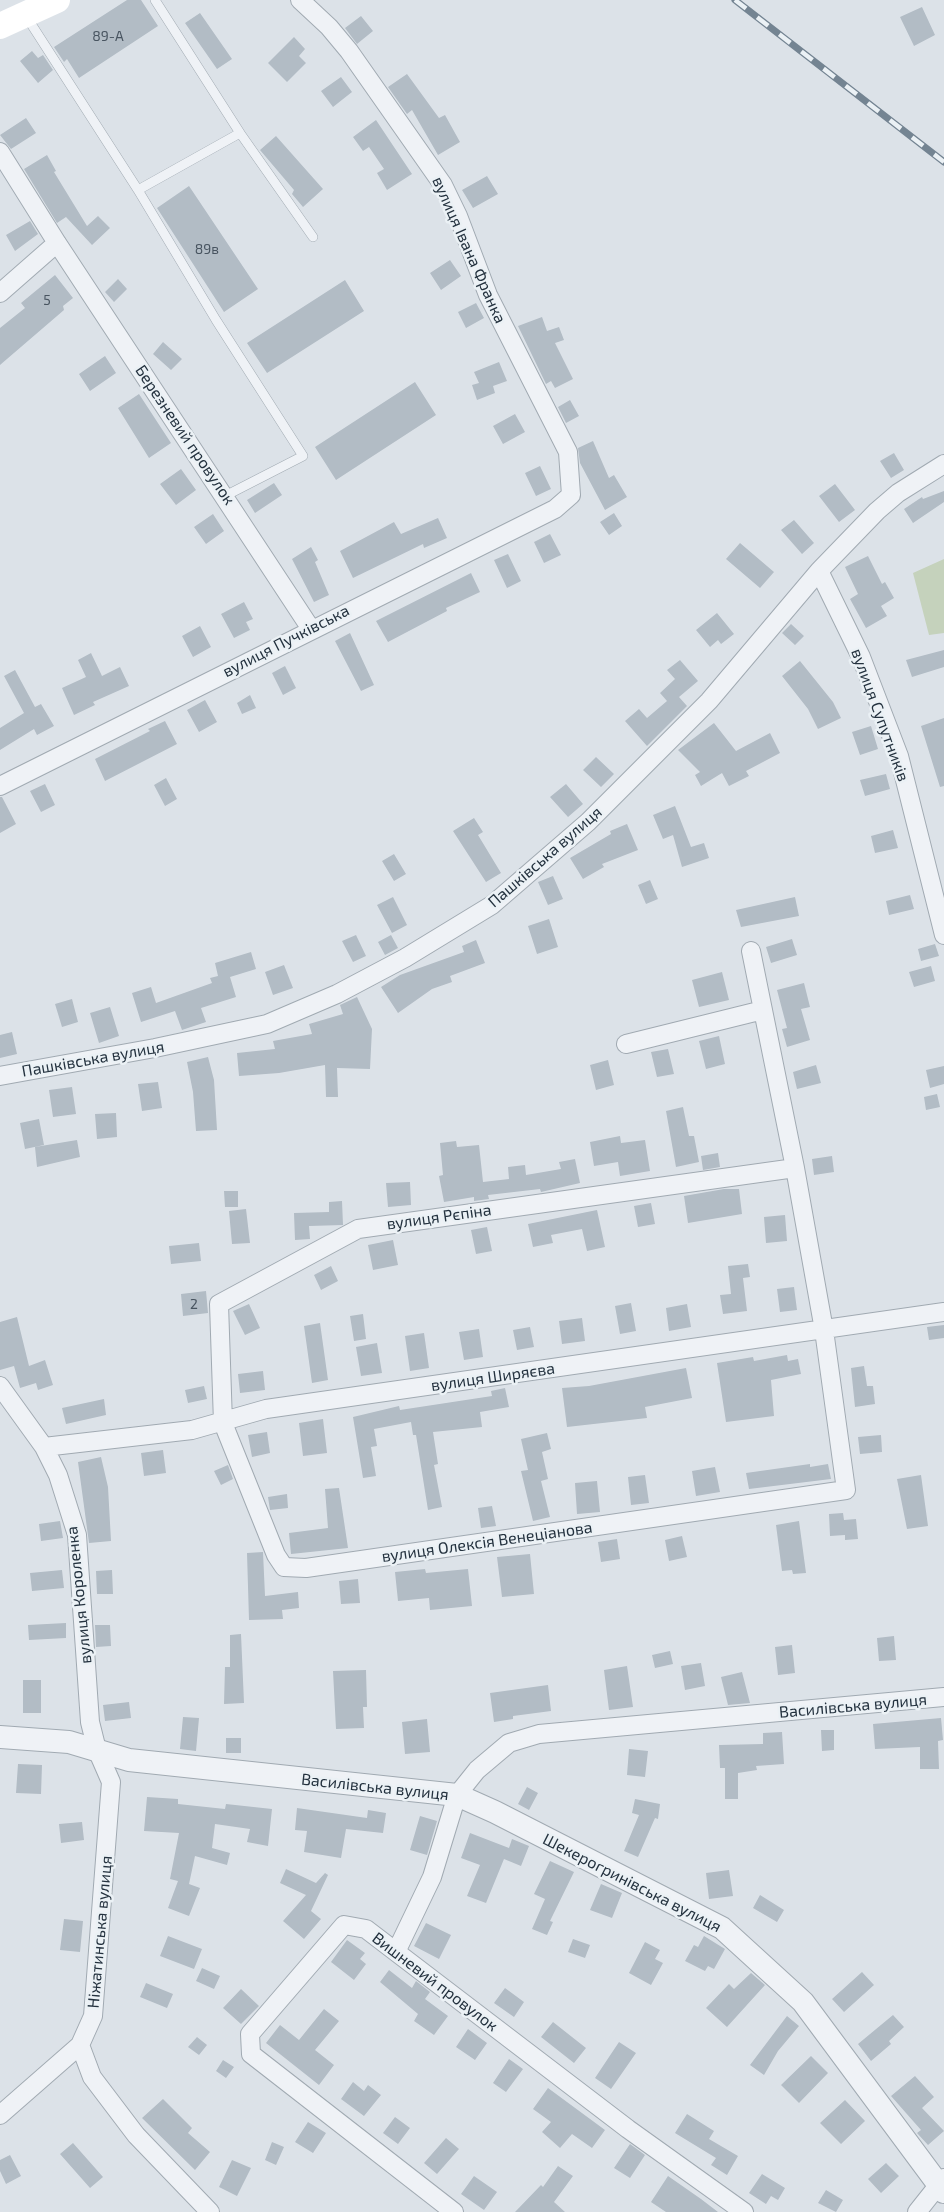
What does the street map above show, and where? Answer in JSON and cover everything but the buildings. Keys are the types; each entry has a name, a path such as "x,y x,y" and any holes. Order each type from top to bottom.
{"main road":[{"path":"0,26 57,0"}],"street":[{"name":"вулиця Івана Франка","path":"300,0 329,27 349,51 387,102 443,186 458,216 488,295 568,452 571,495"},
{"name":"Березневий провулок","path":"0,152 57,243 311,629"},
{"path":"0,292 57,243"},
{"name":"Пашківська вулиця","path":"0,1076 155,1048 267,1024 338,994 405,958 492,905 588,822 709,701 819,571 898,493 944,464"},
{"name":"вулиця Пучківська","path":"0,786 555,508 571,495"},
{"name":"вулиця Супутників","path":"819,571 861,657 899,756 944,935"},
{"path":"751,951 795,1168 824,1330"},
{"path":"626,1044 763,1010"},
{"name":"вулиця Рєпіна","path":"223,1423 219,1304 358,1229 795,1168"},
{"name":"вулиця Ширяєва","path":"44,1447 192,1430 266,1409 944,1312"},
{"name":"вулиця Олексія Венеціанова","path":"223,1423 276,1555 284,1567 306,1568 846,1490 824,1330"},
{"name":"вулиця Короленка","path":"0,1386 44,1447 58,1475 76,1535 90,1722 97,1750"},
{"name":"Василівська вулиця","path":"0,1737 69,1742 129,1760 457,1796 477,1770 509,1743 539,1734 944,1697"},
{"name":"Ніжатинська вулиця","path":"0,2115 80,2045 93,2016 111,1782 97,1750"},
{"path":"396,1952 432,1877 457,1796"},
{"name":"Шекерогринівська вулиця","path":"457,1796 722,1928 803,2002 942,2185"},
{"name":"Вишневий провулок","path":"454,2212 251,2054 250,2034 344,1925 366,1929 628,2129 744,2212"},
{"path":"80,2045 92,2077 136,2135 210,2212"},
{"path":"917,2212 942,2185"}],"lane":[{"path":"155,0 240,133 313,237"},
{"path":"26,16 138,190 216,320 303,456 225,496"},
{"path":"138,190 240,133"}],"green space":[{"path":"944,559 944,633 929,635 913,573"}],"railway":[{"path":"735,0 944,162"}]}
